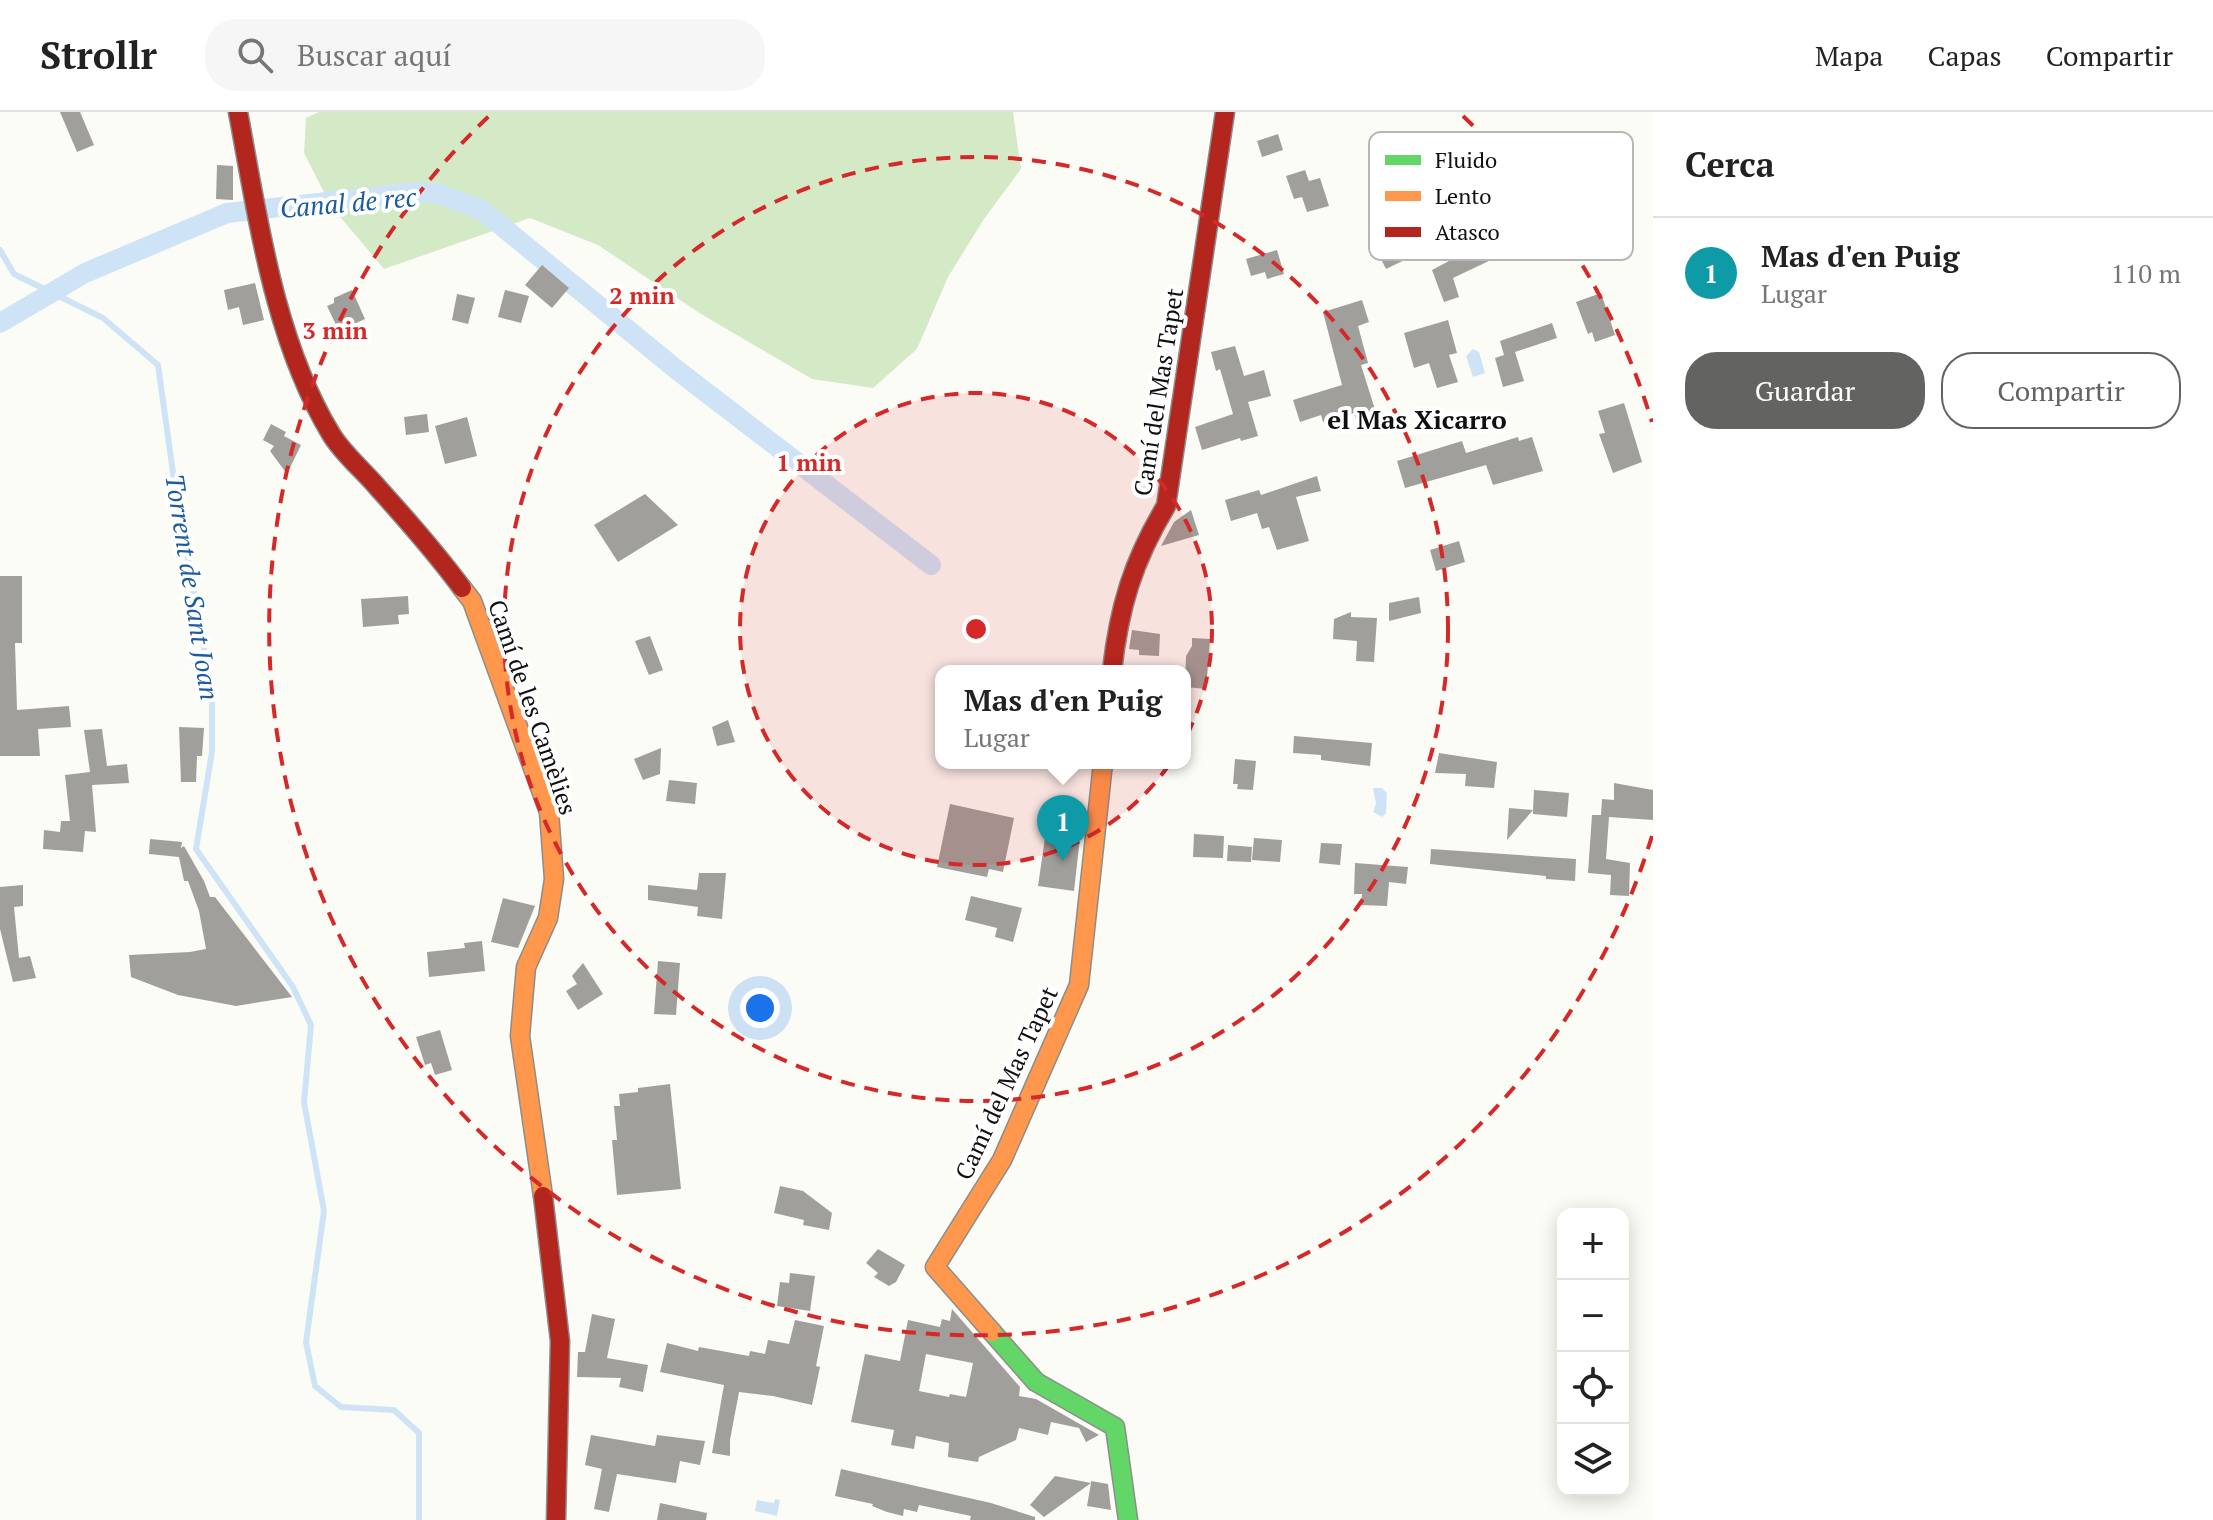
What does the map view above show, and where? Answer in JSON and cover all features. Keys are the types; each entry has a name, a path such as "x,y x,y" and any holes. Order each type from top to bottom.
{"street":[{"name":"Camí de les Camèlies","path":"238,112 269,266 302,377 332,436 427,542 472,601 549,812 554,879 548,918 526,967 520,1036 542,1183 560,1341 556,1520"},
{"name":"Camí del Mas Tapet","path":"1113,665 1117,619 1126,584 1142,544 1166,506 1225,112"},
{"name":"Camí del Mas Tapet","path":"1102,769 1079,985 1002,1160 935,1267 1036,1382 1115,1427 1128,1520"}],"green space":[{"path":"319,112 1013,112 1021,169 984,219 948,277 917,349 873,388 812,379 701,314 598,245 530,218 384,269 331,206 304,153 306,118"}],"water":[{"path":"1473,349 1479,352 1485,373 1473,377 1466,356"},
{"path":"1373,788 1382,788 1387,793 1386,813 1382,817 1373,812 1376,803"},
{"path":"775,1499 780,1500 777,1516 755,1511 757,1500 774,1503"}],"building":[{"path":"60,112 80,112 94,145 77,152"},
{"path":"1278,134 1283,150 1262,157 1257,141"},
{"path":"217,165 233,166 233,200 216,199"},
{"path":"1305,170 1309,181 1320,178 1329,206 1307,212 1302,197 1294,199 1286,176"},
{"path":"1277,250 1284,274 1267,279 1265,272 1251,276 1246,259"},
{"path":"1382,260 1404,260 1386,269"},
{"path":"1451,260 1491,260 1453,278 1459,297 1444,302 1432,270"},
{"path":"542,265 569,288 552,308 525,285"},
{"path":"255,283 264,320 243,325 239,307 228,310 224,290"},
{"path":"352,290 365,319 339,331 327,306 334,303 334,298"},
{"path":"505,290 529,296 521,323 498,317"},
{"path":"1601,293 1615,335 1595,342 1592,332 1588,334 1576,302"},
{"path":"457,294 475,298 468,324 452,320"},
{"path":"1362,300 1369,322 1358,326 1368,363 1361,365 1378,419 1357,425 1354,413 1323,422 1321,415 1300,422 1293,400 1342,385 1323,312"},
{"path":"1448,320 1457,353 1449,355 1458,382 1437,388 1429,363 1414,368 1404,333"},
{"path":"1552,323 1557,338 1515,352 1524,381 1503,387 1495,358 1504,355 1500,341"},
{"path":"1235,346 1244,376 1264,370 1271,396 1248,402 1258,436 1241,441 1240,438 1202,450 1195,427 1233,414 1220,369 1216,371 1211,352"},
{"path":"1624,403 1642,462 1613,473 1599,434 1605,433 1598,411"},
{"path":"427,414 429,432 406,435 404,417"},
{"path":"467,417 477,456 445,464 435,426"},
{"path":"271,424 301,445 287,474 270,451 274,446 263,440"},
{"path":"1518,437 1519,441 1532,437 1543,471 1493,485 1486,465 1405,488 1397,461 1462,441 1466,453"},
{"path":"1317,476 1321,491 1296,497 1309,541 1277,550 1269,527 1262,529 1257,513 1231,521 1225,500 1259,490 1261,495"},
{"path":"645,494 678,525 618,562 594,525"},
{"path":"1191,510 1199,535 1161,546 1174,522"},
{"path":"1459,541 1465,562 1436,571 1430,550"},
{"path":"0,576 22,576 22,643 15,643 17,710 69,706 71,727 38,729 40,756 0,756"},
{"path":"408,596 409,614 398,615 399,624 363,627 361,599"},
{"path":"1419,597 1421,613 1389,621 1389,603"},
{"path":"1351,612 1351,617 1377,618 1374,662 1356,661 1357,641 1333,639 1334,619"},
{"path":"1132,630 1160,634 1159,656 1139,655 1139,650 1129,649"},
{"path":"650,636 663,670 649,675 635,641"},
{"path":"1192,638 1210,639 1206,689 1191,688 1191,665 1186,665 1186,656 1192,646"},
{"path":"728,720 735,742 717,746 712,727"},
{"path":"179,727 204,728 202,756 197,756 196,782 181,782"},
{"path":"102,729 107,766 127,764 129,783 92,785 96,832 85,831 83,852 43,849 44,830 60,832 61,821 70,821 65,775 90,772 84,730"},
{"path":"1294,736 1372,743 1370,766 1321,760 1321,755 1293,753"},
{"path":"661,748 660,774 643,780 634,759"},
{"path":"1439,753 1497,762 1494,788 1465,786 1466,774 1435,773"},
{"path":"1235,759 1256,761 1253,790 1237,789 1238,784 1233,784"},
{"path":"669,780 697,783 695,804 666,801"},
{"path":"1614,783 1653,790 1653,820 1609,817 1606,859 1630,863 1629,896 1610,895 1611,875 1588,873 1592,815 1601,815 1602,799 1614,800"},
{"path":"1534,790 1569,793 1567,817 1533,814"},
{"path":"950,804 1014,818 1003,872 989,869 987,877 937,867"},
{"path":"1509,808 1533,810 1507,840"},
{"path":"1047,824 1081,829 1074,891 1038,886"},
{"path":"1194,834 1224,836 1223,858 1193,857"},
{"path":"1254,838 1282,840 1280,862 1252,860"},
{"path":"150,839 182,842 181,848 184,846 210,897 215,897 292,997 236,1006 178,995 131,977 129,955 206,949 199,911 188,881 184,881 179,857 149,854"},
{"path":"1321,843 1342,844 1340,865 1319,863"},
{"path":"1228,845 1252,847 1251,862 1227,861"},
{"path":"1431,849 1576,859 1575,881 1430,864"},
{"path":"1355,863 1408,867 1406,884 1389,882 1387,906 1361,905 1362,894 1354,894"},
{"path":"699,873 726,873 722,919 697,916 698,907 648,900 648,885 697,890"},
{"path":"23,885 23,906 14,907 19,958 30,956 36,978 13,982 0,929 0,887"},
{"path":"971,896 1022,908 1013,942 995,937 997,928 965,920"},
{"path":"503,898 535,906 518,948 491,942"},
{"path":"482,941 485,971 429,977 427,952 465,948 464,943"},
{"path":"658,961 680,963 676,1015 654,1014"},
{"path":"583,963 603,994 578,1010 566,991 577,984 572,976"},
{"path":"440,1030 452,1070 435,1075 431,1063 425,1065 416,1037"},
{"path":"670,1084 681,1189 617,1195 612,1140 617,1140 614,1106 620,1106 619,1094"},
{"path":"780,1186 803,1191 832,1213 829,1230 803,1225 804,1220 774,1213"},
{"path":"878,1249 905,1265 896,1282 889,1286 874,1277 878,1273 866,1263"},
{"path":"790,1273 815,1276 810,1311 777,1306 780,1282 789,1283"},
{"path":"952,1309 1020,1387 1019,1396 1036,1399 1099,1435 1086,1442 1079,1428 1051,1422 1048,1435 1019,1428 1016,1440 979,1457 978,1462 948,1457 949,1443 916,1436 914,1449 891,1445 894,1430 851,1422 865,1354 900,1361 908,1320 940,1327 942,1319 950,1321","holes":["926,1354 973,1363 966,1397 919,1391"]},
{"path":"592,1314 615,1319 607,1358 648,1365 643,1392 619,1387 621,1378 577,1377 578,1352 585,1352"},
{"path":"795,1320 824,1326 812,1405 739,1392 730,1456 712,1453 724,1385 660,1372 667,1343 698,1351 699,1347 749,1356 750,1351 765,1354 768,1340 789,1344"},
{"path":"591,1435 655,1446 657,1435 705,1441 700,1465 680,1461 676,1483 617,1474 609,1512 594,1509 602,1469 585,1465"},
{"path":"841,1469 991,1503 1035,1517 1035,1520 970,1520 971,1516 919,1505 917,1512 904,1509 903,1516 887,1512 873,1504 835,1496"},
{"path":"1055,1476 1091,1483 1044,1517 1030,1505"},
{"path":"1091,1481 1108,1484 1111,1510 1087,1506"},
{"path":"660,1503 707,1513 706,1520 657,1520"}],"waterway":[{"name":"Canal de rec","path":"0,323 85,273 227,213 417,192 437,193 482,210 677,370 931,565"},
{"name":"Torrent de Sant Joan","path":"0,250 14,274 103,318 158,365 175,487 212,693 212,752 196,849 293,987 311,1025 304,1102 324,1211 306,1342 315,1386 341,1407 394,1410 419,1433 419,1520"}],"traffic: fast":[{"path":"992,1332 1036,1382 1115,1427 1128,1520"}],"traffic: slow":[{"path":"462,588 472,601 549,812 554,879 548,918 526,967 520,1036 543,1196"},
{"path":"992,1332 935,1267 1002,1160 1079,985 1102,769"}],"traffic: jam":[{"path":"238,112 271,278 295,359 311,398 341,448 411,525 462,588"},
{"path":"1113,665 1129,585 1166,506 1225,112"},
{"path":"543,1196 560,1341 556,1520"}],"place":[{"name":"Mas d'en Puig","path":"1063,861"}],"district":[{"name":"el Mas Xicarro","path":"1417,419"}]}
